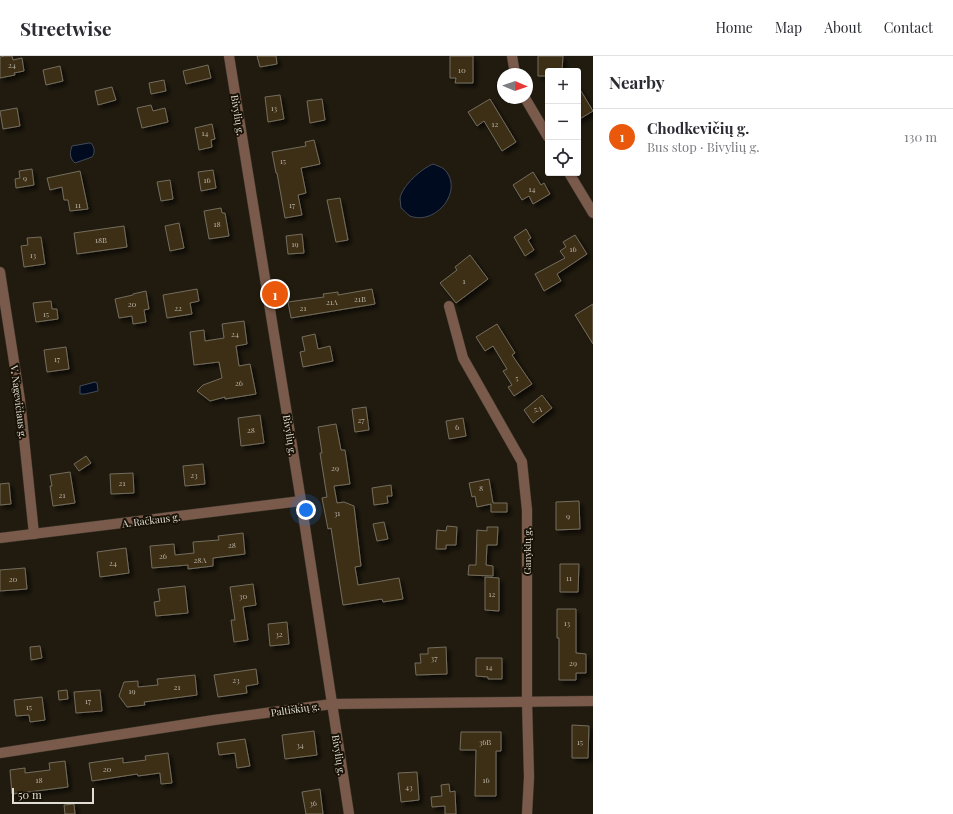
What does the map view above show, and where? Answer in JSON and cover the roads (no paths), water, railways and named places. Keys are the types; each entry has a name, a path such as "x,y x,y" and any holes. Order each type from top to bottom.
{"street":[{"name":"Bivylių g.","path":"229,56 301,501 348,814"},
{"path":"512,56 514,68"},
{"path":"529,104 545,132"},
{"path":"571,176 593,213"},
{"name":"V. Nagevičiaus g.","path":"0,272 20,400 34,534"},
{"name":"Ganyklų g.","path":"449,306 463,358 522,462 527,510 527,701 529,777 527,814"},
{"name":"A. Račkaus g.","path":"0,538 301,501"},
{"name":"Paltiškių g.","path":"0,753 214,720 332,704 593,701"}],"water":[{"path":"91,143 94,149 94,154 92,157 75,163 70,155 72,146"},
{"path":"433,164 444,169 450,177 451,187 449,196 445,204 438,211 429,216 420,218 410,216 401,208 400,198 402,193 413,178"},
{"path":"95,382 97,383 98,391 80,394 80,386"}],"place":[{"name":"Chodkevičių g.","path":"275,294"}]}
